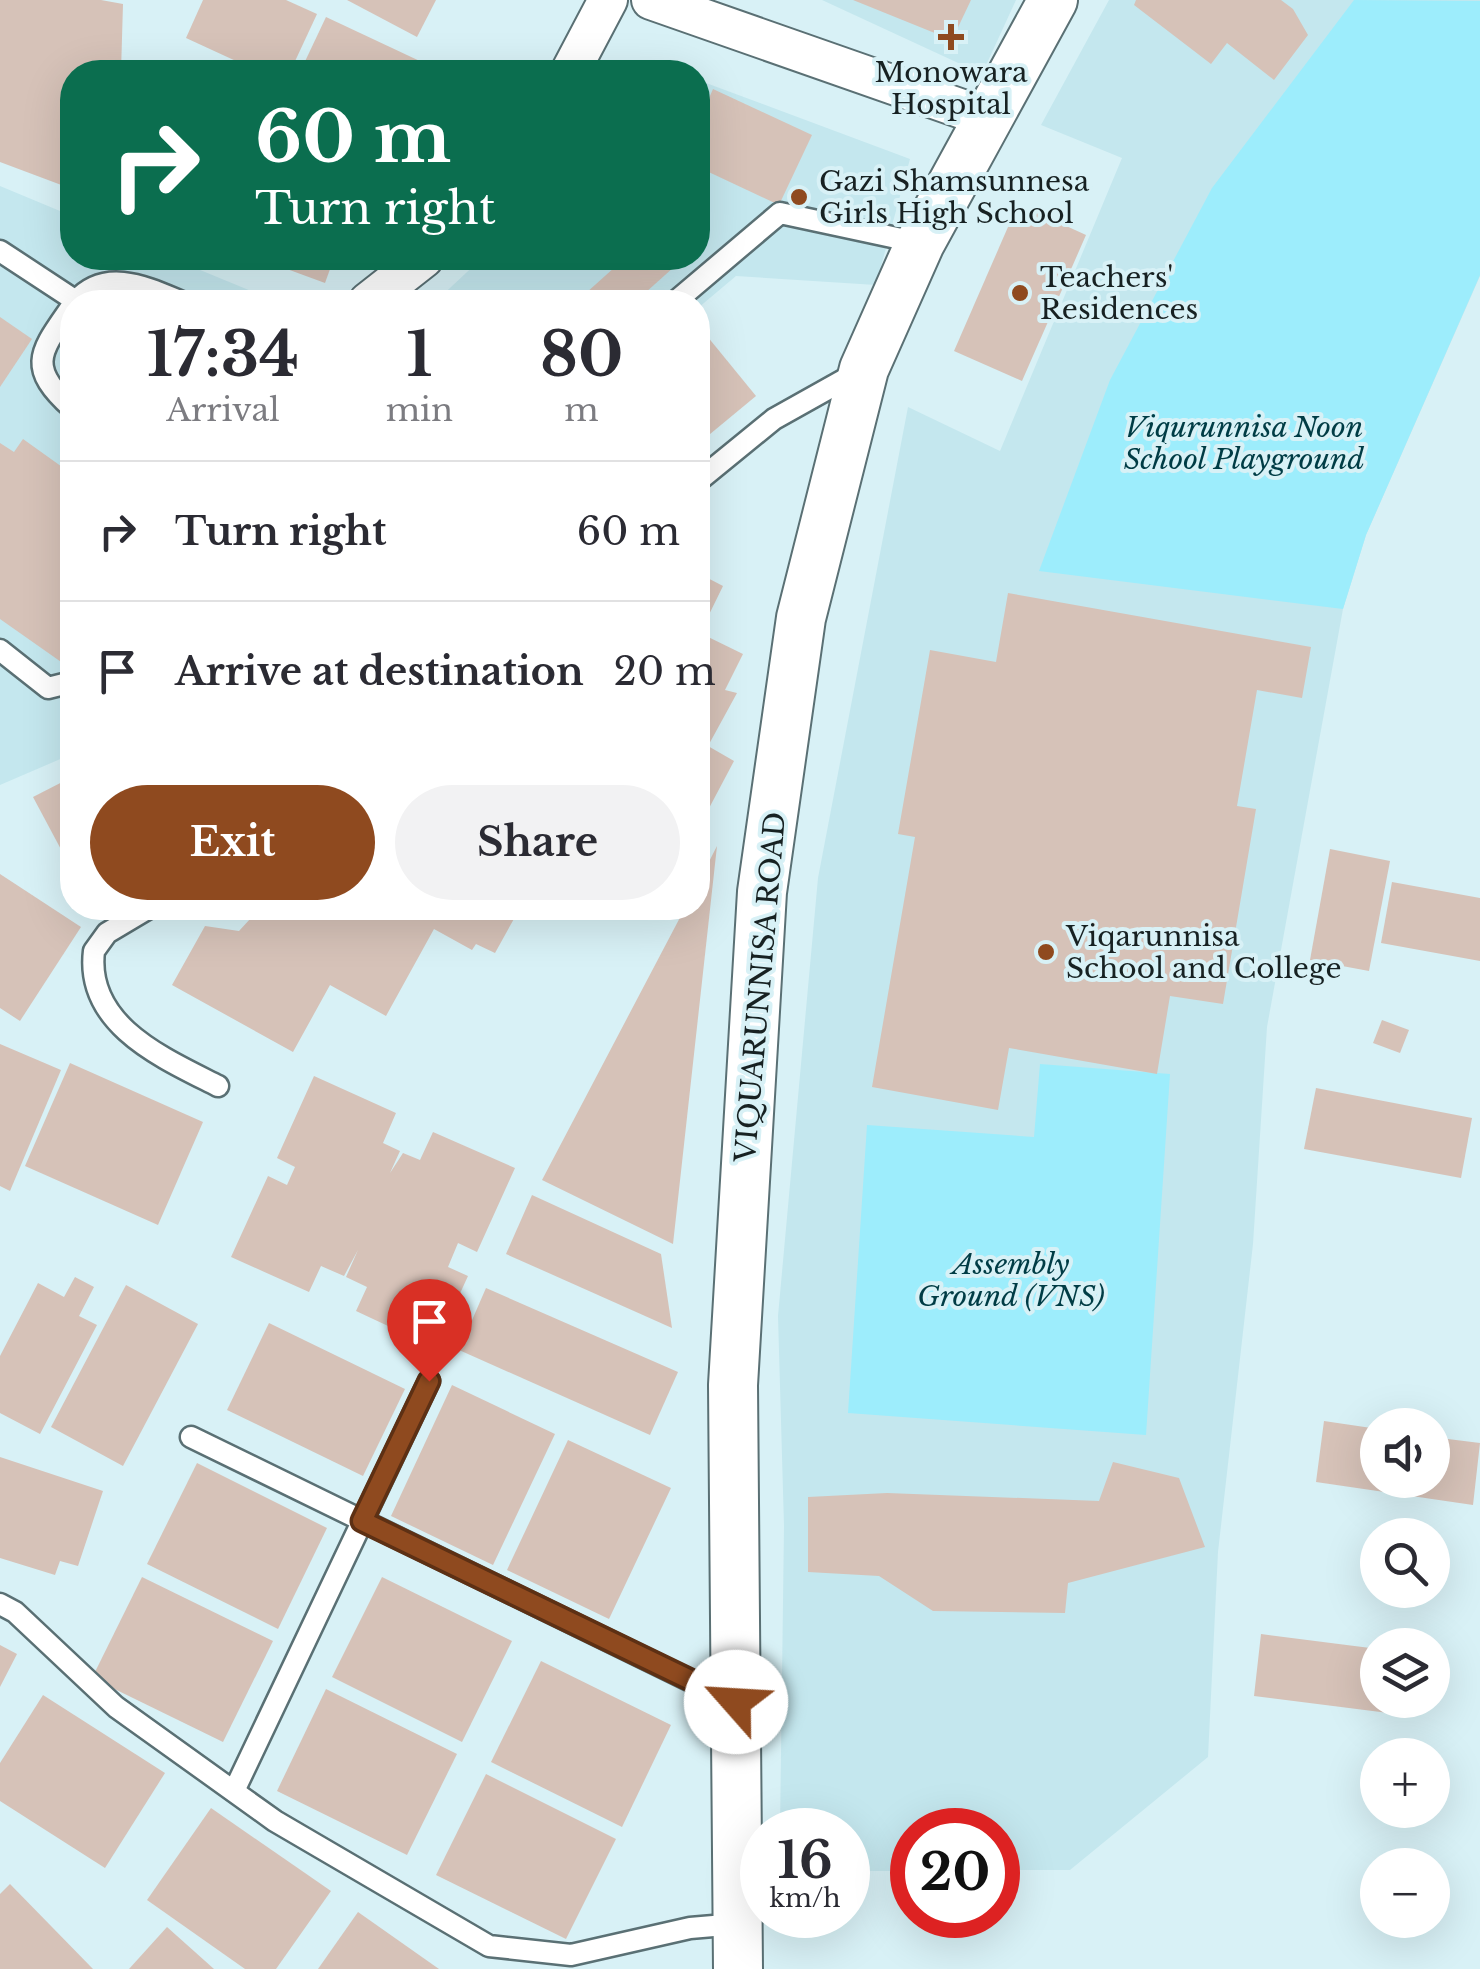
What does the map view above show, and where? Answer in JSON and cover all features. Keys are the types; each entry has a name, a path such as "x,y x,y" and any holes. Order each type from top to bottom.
{"street":[{"path":"576,60 608,0"},
{"path":"651,0 985,117"},
{"name":"VIQUARUNNISA ROAD","path":"737,1946 733,1385 762,892 800,618 864,369 920,244 985,117 1053,0"},
{"path":"383,290 409,270"}],"lane":[{"path":"688,290 780,214 920,244"},
{"path":"0,251 60,293"},
{"path":"89,290 95,285 120,282 145,290"},
{"path":"60,324 40,362 44,378 60,395"},
{"path":"710,471 774,419 864,369"},
{"path":"0,650 48,688 60,685"},
{"path":"129,920 107,933 94,951 98,991 110,1012 146,1050 218,1086"},
{"path":"234,1791 429,1381"},
{"path":"190,1437 736,1702"},
{"path":"0,1604 14,1612 116,1707 274,1821 489,1946 571,1955 690,1928 737,1946"}],"shaded area":[{"name":"Monowara Hospital","path":"822,0 1016,0 982,74"},
{"name":"Viqarunnisa School and College","path":"1109,0 1480,0 1480,276 1366,535 1343,609 1267,1027 1253,1244 1218,1552 1208,1757 1070,1870 1020,1870 1020,1808 890,1808 890,1871 870,1871 870,1808 780,1808 784,1526 778,1316 818,878 908,407 1000,451 1122,158 1041,125"},
{"name":"Gazi Shamsunnesa Girls High School","path":"710,84 910,159 876,285 736,276 710,298 710,290 448,290 469,270 710,270"},
{"path":"0,186 60,211 60,270 200,270 249,290 60,290 60,759 0,785"}],"green space":[{"name":"Viqurunnisa Noon School Playground","path":"1354,0 1480,1 1480,275 1366,535 1343,609 1039,571 1110,380 1212,188"},
{"name":"Assembly Ground (VNS)","path":"1040,1064 1170,1074 1146,1435 848,1413 867,1125 1034,1137"}],"building":[{"path":"0,0 101,0 123,4 121,60 60,60 60,184 0,162"},
{"path":"203,0 286,0 317,14 296,60 234,60 186,38"},
{"path":"347,0 436,0 417,37"},
{"path":"853,0 971,0 952,40"},
{"path":"1136,0 1281,0 1293,9 1308,35 1274,80 1227,43 1211,64 1134,5"},
{"path":"326,17 418,60 306,60"},
{"path":"713,89 812,135 779,205 710,173"},
{"name":"Teachers' Residences","path":"1018,204 1086,235 1022,381 954,351"},
{"path":"290,270 330,270 325,283"},
{"path":"612,270 671,270 648,290 589,290"},
{"path":"0,317 32,339 0,387"},
{"path":"710,340 756,396 710,434"},
{"path":"23,439 60,465 60,661 0,619 0,443 14,452"},
{"path":"710,579 723,586 710,613"},
{"path":"1008,593 1311,647 1302,698 1257,690 1237,806 1256,809 1223,1004 1170,996 1157,1074 1009,1048 998,1110 872,1087 915,837 898,834 930,650 996,662"},
{"path":"710,638 743,654 725,690 737,693 710,742"},
{"path":"710,747 734,761 710,806"},
{"path":"60,783 60,848 33,797"},
{"path":"717,846 710,909 710,860"},
{"path":"1330,849 1390,861 1369,971 1310,960"},
{"path":"0,874 60,913 60,920 70,920 81,927 20,1021 0,1008"},
{"path":"1392,882 1480,898 1480,961 1381,943"},
{"path":"249,920 513,920 495,953 476,944 472,950 434,929 386,1016 330,985 293,1052 172,985 205,926 239,931"},
{"path":"679,920 709,920 673,1244 542,1180"},
{"path":"1382,1020 1409,1030 1400,1053 1373,1043"},
{"path":"0,1044 61,1070 10,1191 0,1186"},
{"path":"70,1063 203,1122 158,1225 25,1166"},
{"path":"314,1076 396,1113 383,1143 400,1151 390,1173 403,1153 420,1160 433,1132 515,1168 477,1252 458,1243 448,1267 468,1276 435,1348 356,1311 367,1287 346,1277 358,1250 344,1276 321,1266 309,1292 231,1257 268,1176 287,1185 295,1167 277,1158"},
{"path":"1316,1088 1472,1118 1461,1178 1304,1149"},
{"path":"532,1195 661,1254 672,1328 506,1254"},
{"path":"75,1277 94,1287 79,1316 97,1325 40,1434 0,1413 0,1356 38,1283 64,1297"},
{"path":"126,1285 198,1324 123,1466 51,1427"},
{"path":"486,1288 678,1372 650,1435 459,1350"},
{"path":"269,1323 405,1389 363,1476 227,1410"},
{"path":"452,1385 555,1434 493,1565 391,1516"},
{"path":"1324,1421 1360,1426 1360,1488 1316,1482"},
{"path":"1450,1439 1480,1443 1473,1505 1425,1498 1450,1498"},
{"path":"568,1440 671,1488 609,1619 507,1570"},
{"path":"0,1457 103,1491 78,1566 60,1561 55,1575 0,1558"},
{"path":"1113,1462 1179,1478 1205,1547 1068,1583 1065,1613 933,1611 879,1576 808,1572 808,1497 887,1493 1099,1501"},
{"path":"197,1463 327,1528 278,1629 147,1564"},
{"path":"142,1577 273,1641 223,1742 92,1678"},
{"path":"382,1577 512,1641 462,1742 332,1677"},
{"path":"1261,1634 1360,1647 1360,1709 1254,1696"},
{"path":"0,1645 17,1654 0,1687"},
{"path":"541,1661 671,1725 622,1827 491,1762"},
{"path":"326,1689 457,1754 407,1855 277,1791"},
{"path":"43,1695 165,1773 105,1868 0,1801 0,1763"},
{"path":"486,1774 616,1839 566,1939 436,1875"},
{"path":"211,1808 331,1891 276,1969 245,1969 147,1900"},
{"path":"10,1884 93,1969 0,1969 0,1894"},
{"path":"358,1912 439,1969 318,1969"},
{"path":"167,1927 214,1969 129,1969"}],"place":[{"name":"Monowara Hospital","path":"951,37"},
{"name":"Gazi Shamsunnesa Girls High School","path":"799,197"},
{"name":"Teachers' Residences","path":"1020,293"},
{"name":"Viqarunnisa School and College","path":"1046,952"}],"route":[{"path":"429,1381 362,1521 736,1702"}]}
